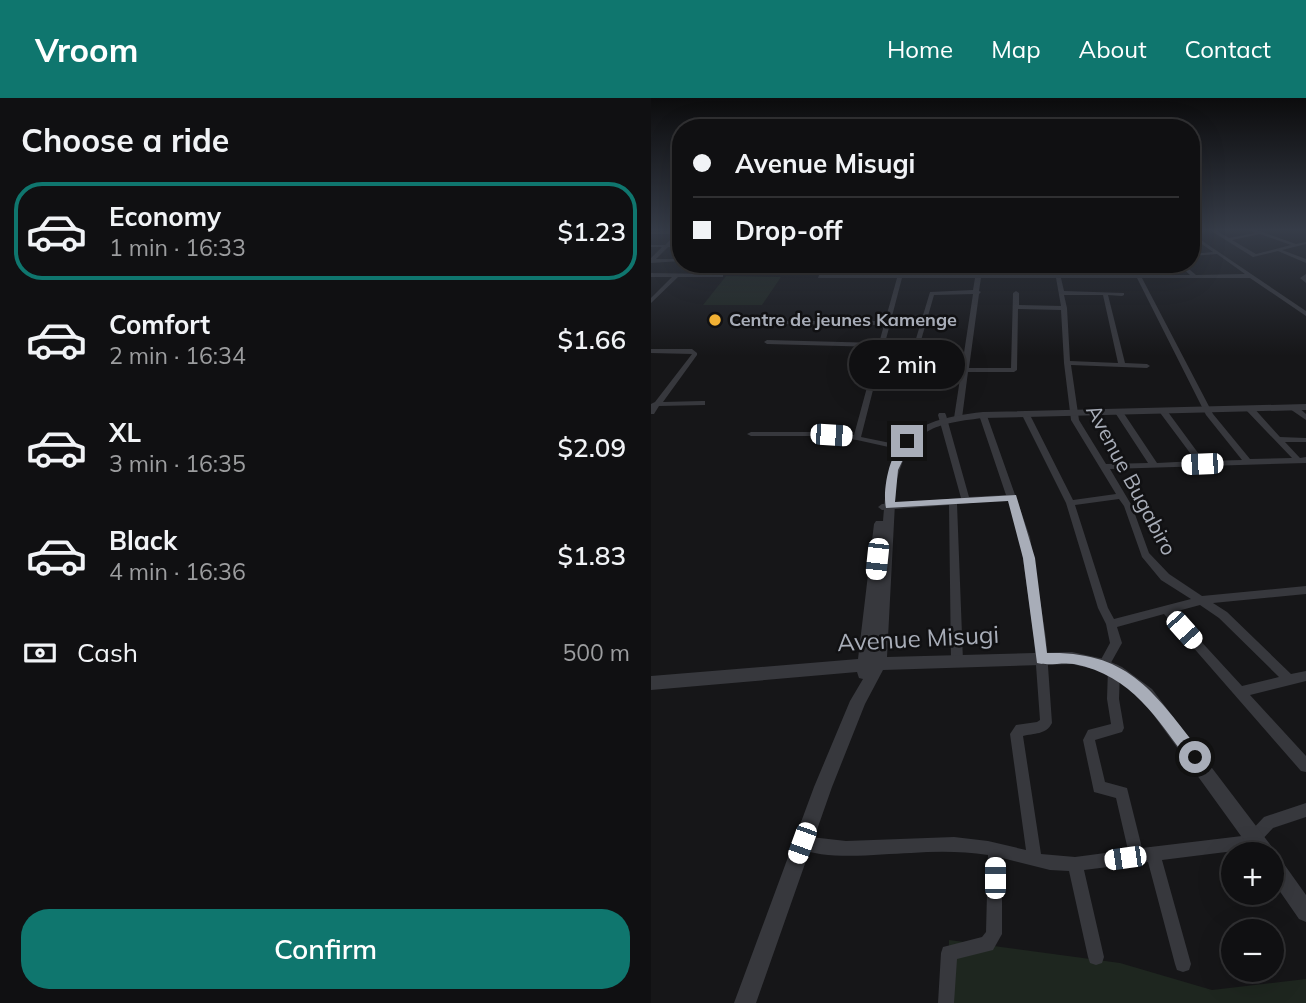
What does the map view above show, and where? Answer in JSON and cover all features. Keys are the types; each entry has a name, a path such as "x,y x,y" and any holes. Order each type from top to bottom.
{"street":[{"path":"1243,271 1306,314"},
{"path":"651,275 718,276 720,273"},
{"path":"822,273 820,277 1250,276"},
{"path":"857,438 901,273"},
{"path":"958,415 980,273"},
{"name":"Avenue Bugabiro","path":"1058,273 1073,409 1079,428 1122,496 1141,546 1154,567 1177,586 1203,600 1289,680"},
{"path":"1137,273 1206,407 1248,462"},
{"path":"1191,273 1195,276"},
{"path":"651,301 677,275"},
{"path":"1306,276 1303,278 1306,281"},
{"path":"767,342 883,345 918,343 932,293 978,292"},
{"path":"967,370 1014,370 1018,307 1016,293"},
{"path":"1062,293 1122,294"},
{"path":"1105,294 1122,365"},
{"path":"1292,304 1306,303"},
{"path":"1018,307 1064,307"},
{"path":"776,323 887,323"},
{"path":"651,351 695,352 654,404 651,412"},
{"path":"1067,363 1147,366"},
{"path":"654,404 702,403"},
{"path":"745,1003 802,843 873,665 886,506 898,447 942,418 958,415 1073,409 1306,404"},
{"path":"958,415 1073,409 1118,411 1293,407 1306,404"},
{"path":"1293,407 1306,418"},
{"path":"1249,408 1303,461"},
{"path":"1162,410 1202,464"},
{"path":"1118,411 1154,465"},
{"path":"1025,413 1070,503 1116,643 1109,667 1118,728 1093,734 1089,740 1099,788 1122,793 1137,856"},
{"path":"983,415 1012,497 1029,558 1041,659 1046,723 1039,728 1020,729 1016,734 1034,857"},
{"path":"942,418 966,500"},
{"path":"751,434 817,434 857,438 898,447"},
{"path":"1280,439 1306,440"},
{"path":"1104,467 1303,461"},
{"path":"1070,503 1122,496"},
{"path":"886,506 1012,497"},
{"path":"953,502 957,661"},
{"path":"1111,624 1203,600 1306,590"},
{"path":"1165,609 1306,766"},
{"name":"Avenue Misugi","path":"651,683 957,661 1072,658 1109,667 1147,694 1257,842"},
{"path":"1240,692 1306,676"},
{"path":"802,843 837,849 963,845 1034,857 1052,864 1075,864 1221,847 1254,838 1269,822 1306,810"},
{"path":"946,1003 949,953 987,944 994,934 995,850"},
{"path":"1154,856 1183,964"},
{"path":"1075,864 1095,957"},
{"path":"1284,881 1306,912"}],"shaded area":[{"path":"726,276 781,277 762,305 703,305"},
{"path":"949,940 1120,963 1212,990 1306,979 1306,1003 949,1003"}],"place":[{"name":"Centre de jeunes Kamenge","path":"715,320"}],"route":[{"path":"907,441 897,456 889,506 1012,497 1029,558 1041,659 1086,660 1117,671 1147,694 1195,757"}]}
